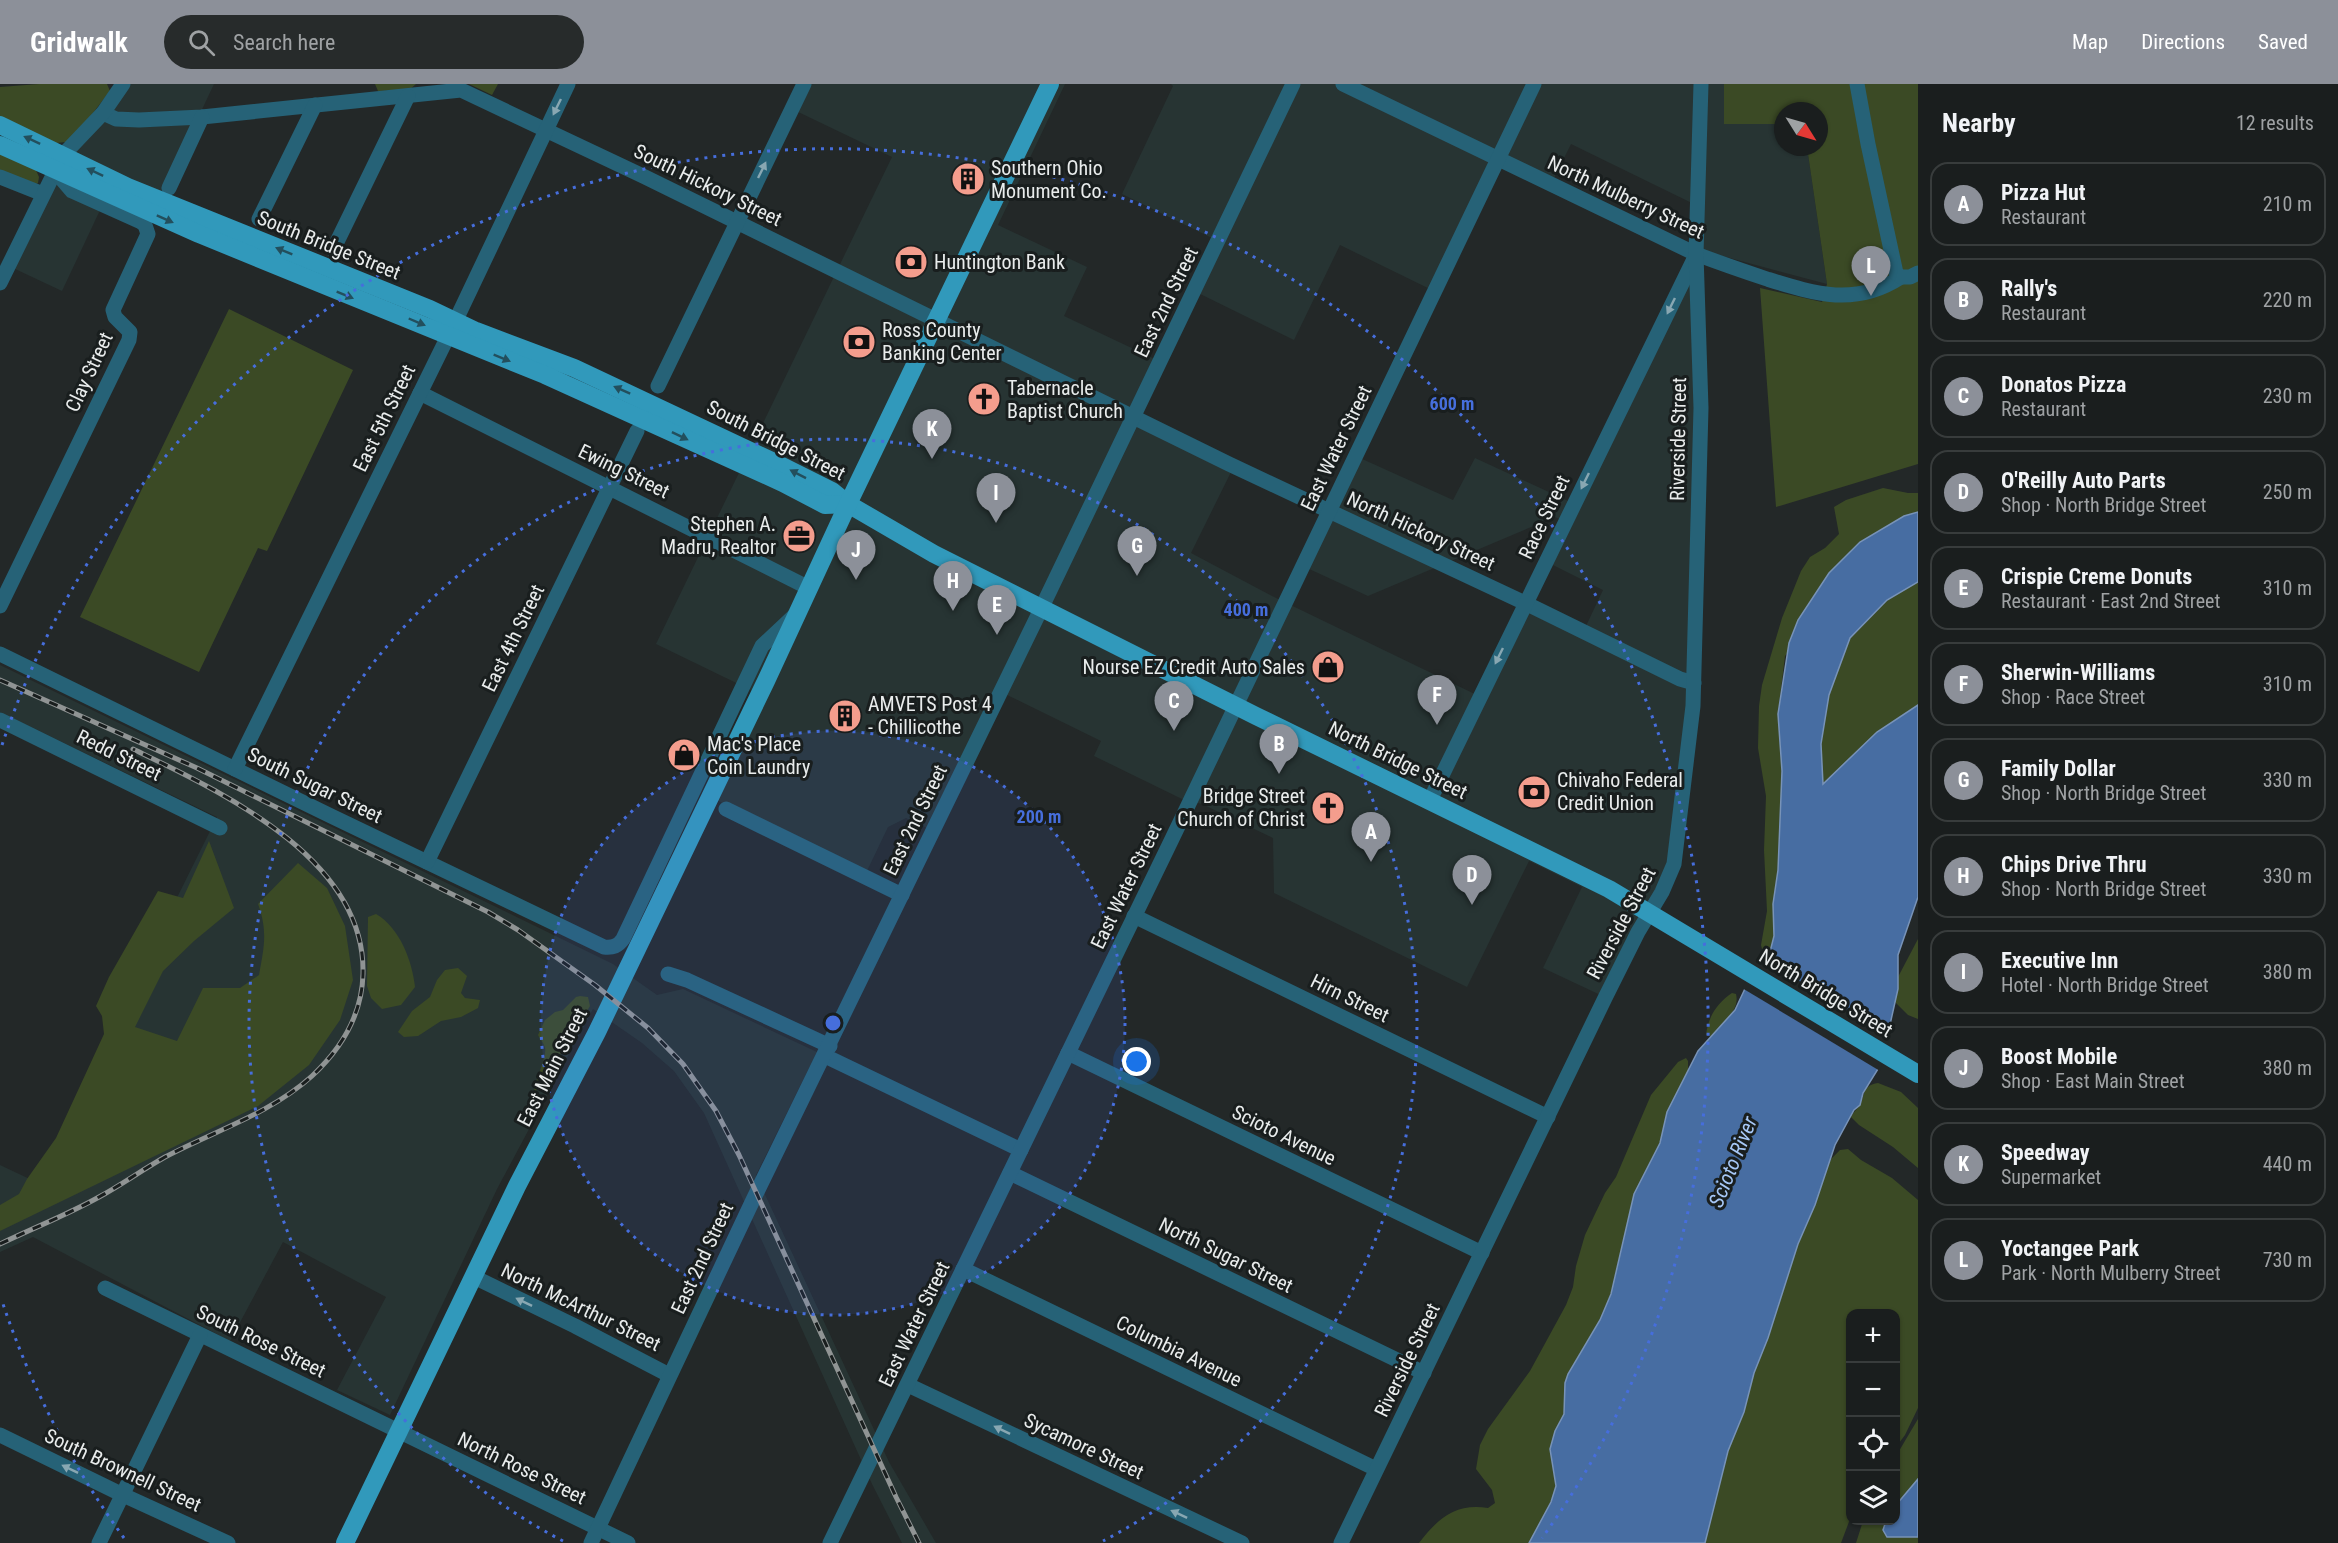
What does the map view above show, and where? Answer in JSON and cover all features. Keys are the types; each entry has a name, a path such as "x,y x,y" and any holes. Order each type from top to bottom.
{"main road":[{"name":"East Main Street","path":"345,1543 517,1186 597,1032 1050,84"},
{"name":"South Bridge Street","path":"0,125 59,163 199,234 359,300 555,360 682,417 832,491 848,504"},
{"name":"South Bridge Street","path":"0,145 59,163"},
{"name":"North Bridge Street","path":"848,504 934,554 1609,889 1918,1074"}],"street":[{"path":"0,283 59,163 103,113 122,84"},
{"name":"East 5th Street","path":"235,770 568,84"},
{"path":"658,386 804,84"},
{"name":"East 2nd Street","path":"591,1543 669,1375 1293,84"},
{"name":"North Mulberry Street","path":"1343,84 1696,254 1812,293 1845,296 1865,293 1884,288 1901,277 1910,277 1918,273"},
{"name":"East Water Street","path":"830,1543 1534,84"},
{"name":"Riverside Street","path":"1341,1543 1605,998 1674,864 1694,683 1701,408 1696,254 1701,84"},
{"path":"1857,84 1893,261 1896,273 1901,277"},
{"name":"South Hickory Street","path":"103,113 116,119 139,120 202,117 315,105 367,91 408,96 455,87 936,321"},
{"path":"333,250 408,96"},
{"path":"259,219 315,105"},
{"path":"169,188 202,117"},
{"name":"Clay Street","path":"0,606 129,340 128,328 115,317 112,310 148,234 145,225 141,222 72,191 59,163"},
{"path":"0,177 43,194"},
{"name":"Race Street","path":"1430,800 1696,254"},
{"name":"North Hickory Street","path":"936,321 1680,679 1694,683"},
{"name":"Ewing Street","path":"420,393 809,588"},
{"name":"East 4th Street","path":"427,862 638,432"},
{"name":"East Main Street","path":"614,947 623,939 762,646 798,611"},
{"name":"South Sugar Street","path":"0,654 235,770 604,947 614,947"},
{"name":"Redd Street","path":"0,720 220,828"},
{"path":"726,809 902,895"},
{"name":"Hirn Street","path":"1134,916 1548,1117"},
{"path":"668,974 687,980 1021,1150"},
{"name":"Scioto Avenue","path":"1068,1053 1482,1253"},
{"name":"North Sugar Street","path":"1010,1173 1424,1373"},
{"name":"Columbia Avenue","path":"963,1269 1376,1469"},
{"name":"North McArthur Street","path":"474,1277 669,1375"},
{"name":"South Rose Street","path":"105,1288 399,1433"},
{"path":"99,1543 200,1335"},
{"name":"Sycamore Street","path":"908,1385 1234,1541"},
{"name":"North Rose Street","path":"399,1433 628,1543"},
{"name":"South Brownell Street","path":"0,1435 228,1543"}],"shaded area":[{"path":"128,84 214,84 162,194 117,174 62,291 13,268 67,154"},
{"path":"804,84 1065,84 998,225 1087,267 1064,316 1157,360 1130,417 1233,468 1191,553 1272,596 1483,698 1531,599 1586,626 1603,590 1549,563 1567,523 1555,517 1368,596 1307,568 1360,458 1453,500 1475,458 1577,505 1700,260 1705,407 1678,867 1609,999 1543,968 1582,887 1529,861 1467,987 1274,893 1273,838 1202,804 1182,799 1094,756 1101,741 1003,693 935,832 906,818 888,827 866,873 710,797 759,694 656,644 892,157 792,109"},
{"path":"1171,84 1724,84 1724,124 1774,124 1774,156 1808,156 1827,284 1700,250 1700,207 1571,144 1549,188 1500,164 1438,293 1340,245 1294,340 1190,289 1214,239 1122,194 1173,86"},
{"path":"0,665 613,964 657,995 683,989 817,1052 756,1175 889,1462 936,1543 902,1543 872,1484 704,1113 674,1071 642,1043 593,1009 497,1189 390,1415 337,1390 386,1297 283,1242 230,1341 33,1237 0,1252 0,1165 36,1182 217,817 0,712"}],"green space":[{"path":"39,84 107,84 110,91 75,136 66,142 56,143 0,117 0,87"},
{"path":"375,84 416,84 409,90 378,91"},
{"path":"469,84 498,84 492,95"},
{"path":"1724,84 1918,84 1918,464 1776,507 1760,288 1822,302 1827,284 1808,156 1828,156 1828,102 1774,102 1774,124 1724,124"},
{"path":"0,151 35,168 39,177 38,183 34,185 0,172"},
{"path":"229,309 353,370 267,551 258,548 199,672 80,617"},
{"path":"1883,488 1918,493 1918,512 1904,516 1785,656 1778,714 1782,771 1778,870 1773,904 1774,936 1771,948 1763,953 1761,945 1767,911 1764,850 1766,796 1758,748 1762,685 1782,618 1801,571 1810,557 1825,548 1839,534 1834,507 1846,500"},
{"path":"1918,582 1918,705 1877,732 1822,785 1821,744 1829,695 1850,638 1887,600"},
{"path":"209,841 234,908 194,941 163,971 135,1027 177,1041 203,988 240,988 259,975 264,948 264,931 258,904 298,863 327,888 345,926 353,980 340,1020 309,1065 258,1106 0,1231 0,1205 19,1194 56,1138 104,1034 102,1016 96,1006 109,977 158,891 183,898"},
{"path":"376,914 398,936 408,956 415,987 401,1005 382,1009 371,998 367,986 368,917"},
{"path":"1918,939 1918,1019 1908,1015 1895,1002 1898,977"},
{"path":"458,968 467,976 461,993 465,998 480,1000 478,1008 461,1017 441,1021 418,1036 404,1037 398,1032 412,1011 430,997 437,980 445,970"},
{"path":"1732,993 1736,994 1737,1000 1727,1020 1711,1036 1706,1035 1714,1011"},
{"path":"580,996 588,997 590,1006 546,1083 534,1092 545,1052 538,1035 545,1020 555,1012 563,1010"},
{"path":"1686,1058 1688,1071 1667,1112 1660,1143 1634,1194 1611,1293 1600,1320 1565,1383 1564,1414 1555,1431 1550,1449 1556,1485 1551,1502 1532,1539 1529,1543 1419,1543 1433,1526 1449,1514 1466,1508 1488,1508 1495,1503 1492,1490 1476,1469 1480,1445 1488,1429 1530,1371 1566,1305 1573,1287 1585,1235 1605,1193 1616,1177 1651,1095 1678,1062"},
{"path":"1878,1083 1901,1092 1918,1108 1918,1168 1851,1117 1859,1106 1865,1090"},
{"path":"1848,1149 1861,1160 1892,1178 1918,1200 1918,1408 1900,1442 1900,1309 1846,1309 1848,1525 1841,1543 1705,1543 1728,1451 1744,1412 1754,1373 1768,1338 1798,1244 1815,1205 1823,1176 1831,1159 1840,1150"},
{"path":"1918,1419 1918,1479 1900,1500 1900,1471 1900,1449"},
{"path":"1862,1525 1885,1525 1883,1530 1887,1537 1918,1537 1918,1543 1856,1543"}],"water":[{"name":"Scioto River","path":"1918,512 1918,582 1887,600 1850,638 1829,695 1821,744 1823,784 1877,732 1918,705 1918,897 1898,955 1898,989 1878,1069 1863,1093 1860,1105 1854,1110 1835,1145 1815,1205 1798,1244 1768,1338 1754,1373 1744,1412 1728,1451 1705,1543 1529,1543 1551,1502 1556,1486 1550,1449 1555,1431 1564,1414 1565,1383 1600,1320 1611,1294 1634,1194 1660,1143 1667,1112 1698,1051 1735,1010 1749,980 1771,948 1774,936 1773,904 1778,870 1782,771 1778,714 1789,643 1798,620 1829,573 1860,542 1904,516"},
{"path":"1918,1479 1918,1537 1887,1537 1883,1530 1885,1525 1900,1525 1900,1500"}],"pier":[{"path":"1760,957 1890,1036 1880,1071 1742,988"}],"railway":[{"path":"0,680 197,768 488,912 518,930 595,985 648,1028 683,1064 716,1111 739,1155 919,1543"},
{"path":"0,1244 87,1204 165,1157 241,1121 296,1089 322,1066 341,1043 359,1003 363,974 358,933 341,896 315,863 282,834 245,809 206,786 133,749"}],"place":[{"name":"Southern Ohio Monument Co.","path":"968,179"},
{"name":"Huntington Bank","path":"911,262"},
{"name":"Yoctangee Park","path":"1871,296"},
{"name":"Ross County Banking Center","path":"859,342"},
{"name":"Tabernacle Baptist Church","path":"984,399"},
{"name":"Speedway","path":"932,459"},
{"name":"Executive Inn","path":"996,523"},
{"name":"Stephen A. Madru, Realtor","path":"799,536"},
{"name":"Family Dollar","path":"1137,576"},
{"name":"Boost Mobile","path":"856,580"},
{"name":"Chips Drive Thru","path":"953,611"},
{"name":"Crispie Creme Donuts","path":"997,635"},
{"name":"Nourse EZ Credit Auto Sales","path":"1328,667"},
{"name":"AMVETS Post 4 - Chillicothe","path":"845,716"},
{"name":"Sherwin-Williams","path":"1437,725"},
{"name":"Donatos Pizza","path":"1174,731"},
{"name":"Mac's Place Coin Laundry","path":"684,755"},
{"name":"Rally's","path":"1279,774"},
{"name":"Chivaho Federal Credit Union","path":"1534,792"},
{"name":"Bridge Street Church of Christ","path":"1328,808"},
{"name":"Pizza Hut","path":"1371,862"},
{"name":"O'Reilly Auto Parts","path":"1472,905"}]}
